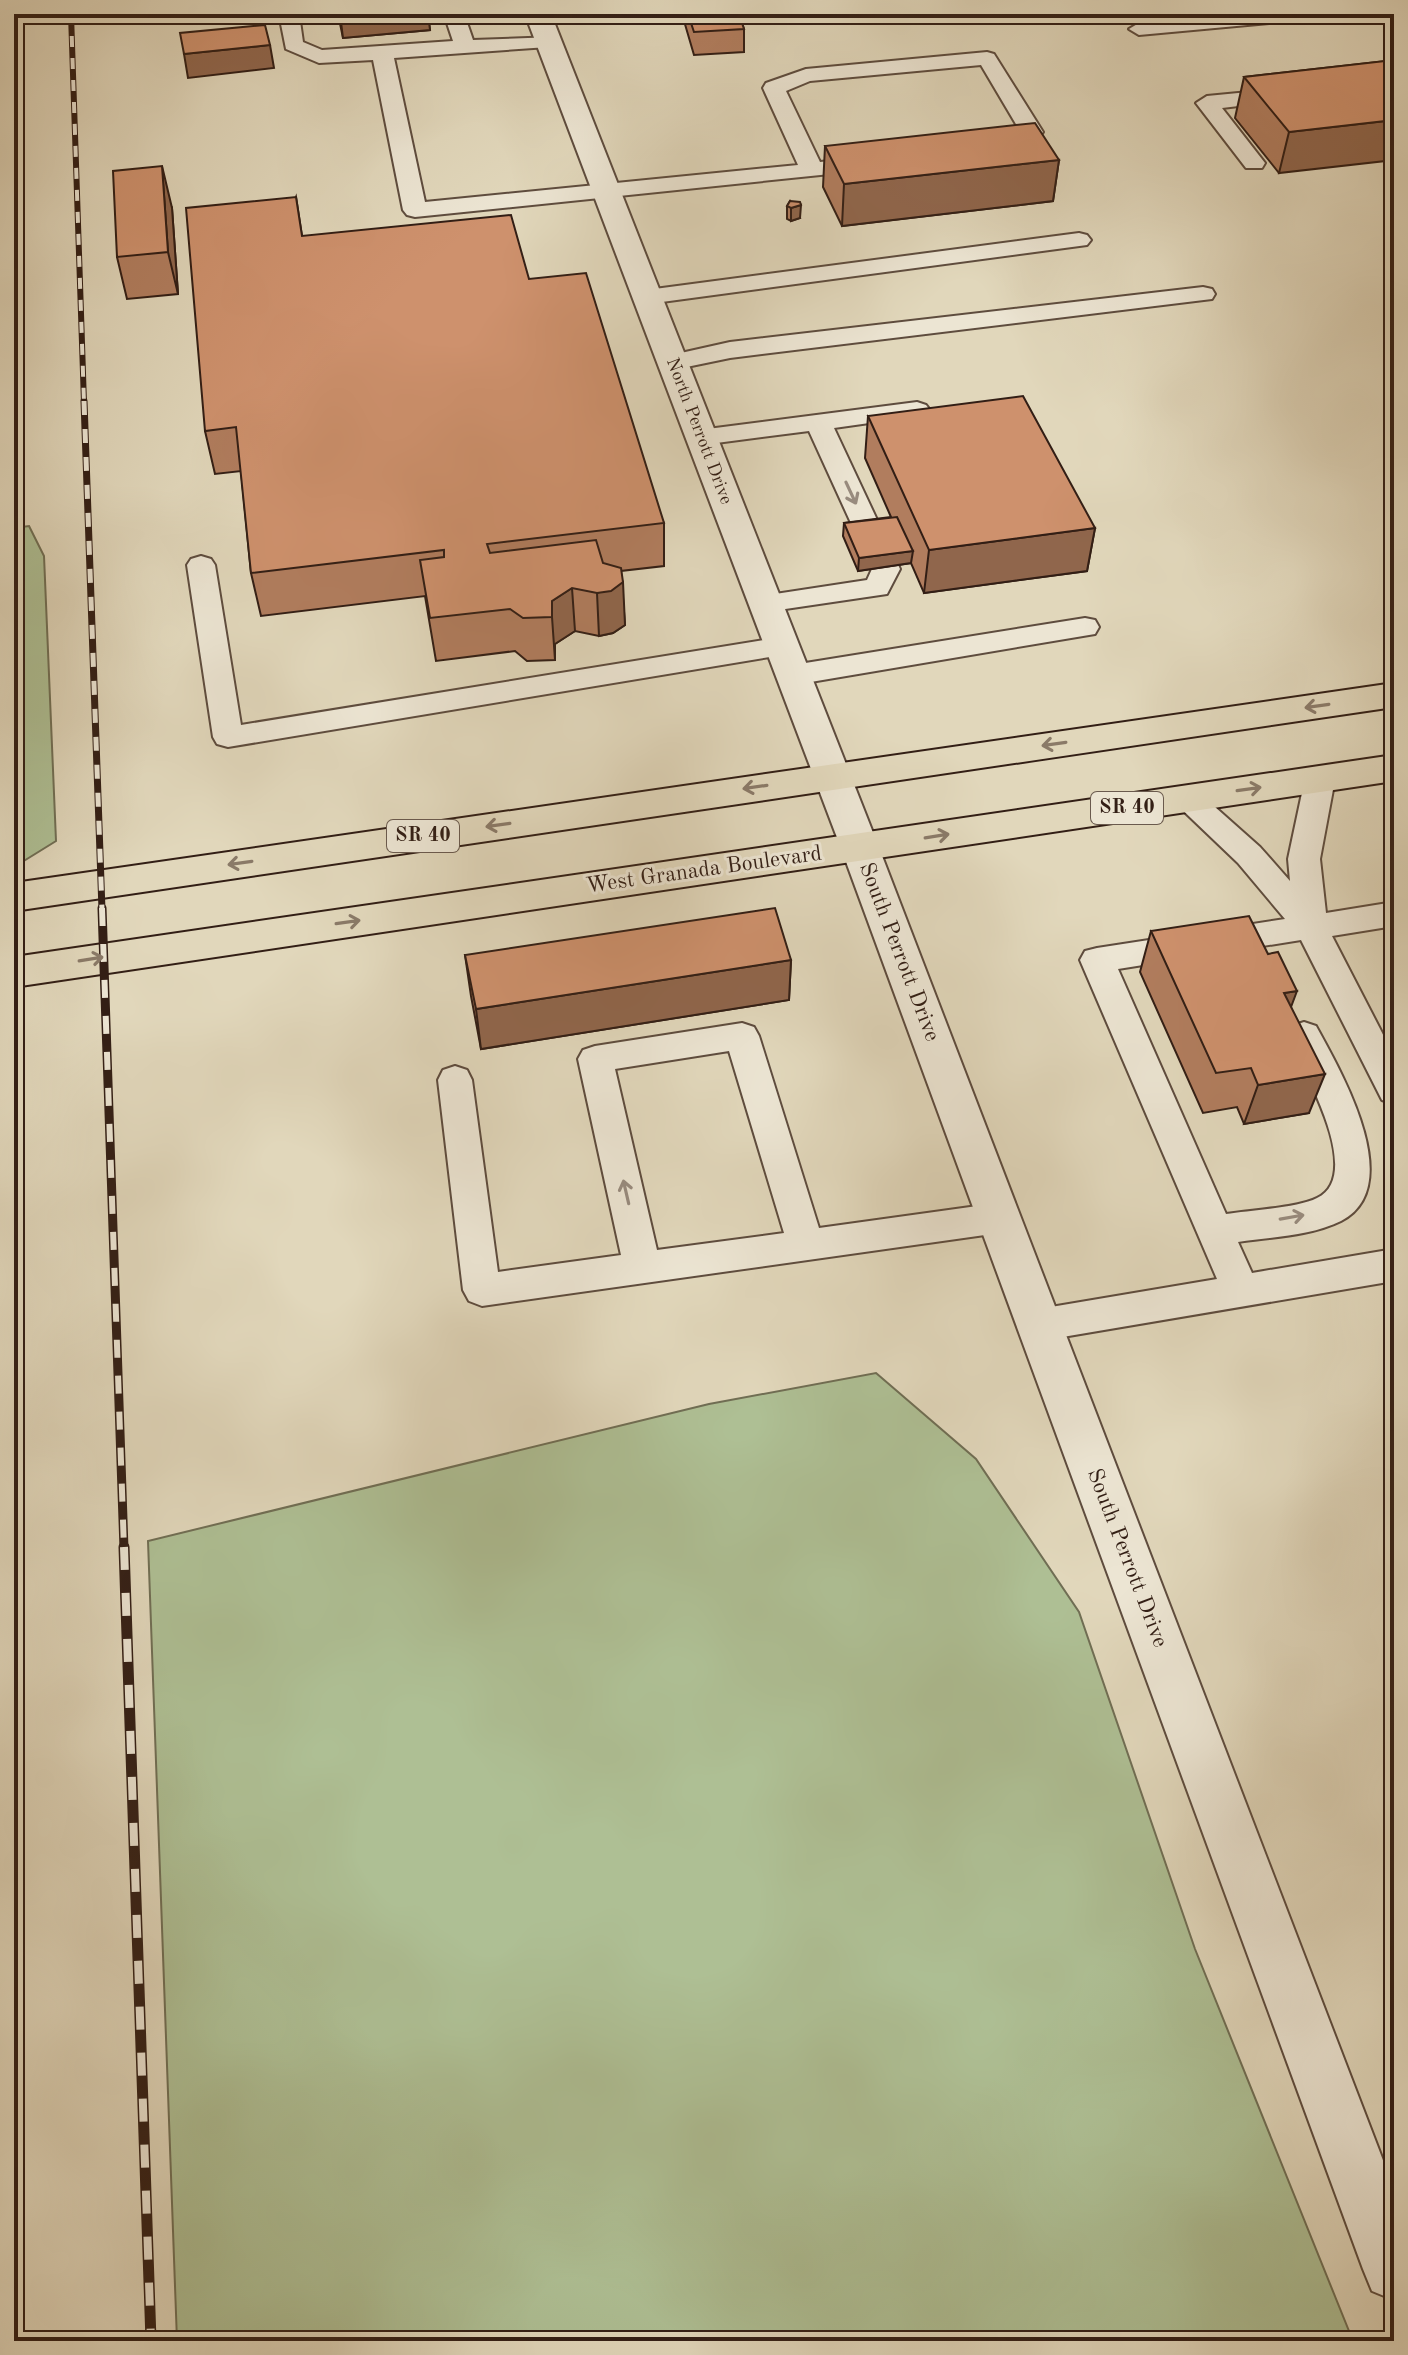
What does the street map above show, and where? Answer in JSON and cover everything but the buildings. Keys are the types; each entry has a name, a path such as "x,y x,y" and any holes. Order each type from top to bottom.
{"main road":[{"name":"SR 40","path":"14,897 1394,695"},
{"name":"West Granada Boulevard","path":"14,972 1394,768"}],"street":[{"name":"North Perrott Drive","path":"543,28 860,848"},
{"name":"South Perrott Drive","path":"860,848 1394,2269"}],"lane":[{"path":"289,14 293,45 319,57 465,47 543,28"},
{"path":"454,14 465,47"},
{"path":"1139,29 1302,14"},
{"path":"382,53 415,210 890,162"},
{"path":"812,170 774,88 806,75 987,58 1032,132 1015,149 984,153"},
{"path":"1254,163 1207,103 1316,91"},
{"path":"647,297 1079,240"},
{"path":"672,362 730,350 1203,294"},
{"path":"701,437 948,406"},
{"path":"765,603 877,588 886,569 818,422"},
{"path":"201,565 228,737 782,646"},
{"path":"793,675 1085,627"},
{"path":"1311,927 1304,859 1320,779"},
{"path":"1186,799 1249,855 1311,927 1394,1090"},
{"path":"1241,1291 1097,960 1264,949 1311,927 1394,914"},
{"path":"1215,1231 1330,1210 1347,1192 1355,1166 1352,1140 1289,1004"},
{"path":"643,1268 595,1059 742,1036 806,1245"},
{"path":"455,1080 482,1290 999,1218"},
{"path":"1039,1325 1394,1265"}],"green space":[{"path":"29,526 44,556 56,841 14,867 14,528"},
{"path":"876,1373 976,1459 1079,1612 1195,1949 1353,2341 177,2341 148,1541 709,1404"}],"railway":[{"path":"71,14 84,403"},
{"path":"84,401 102,910"},
{"path":"102,908 124,1549"},
{"path":"124,1547 151,2341"}]}
